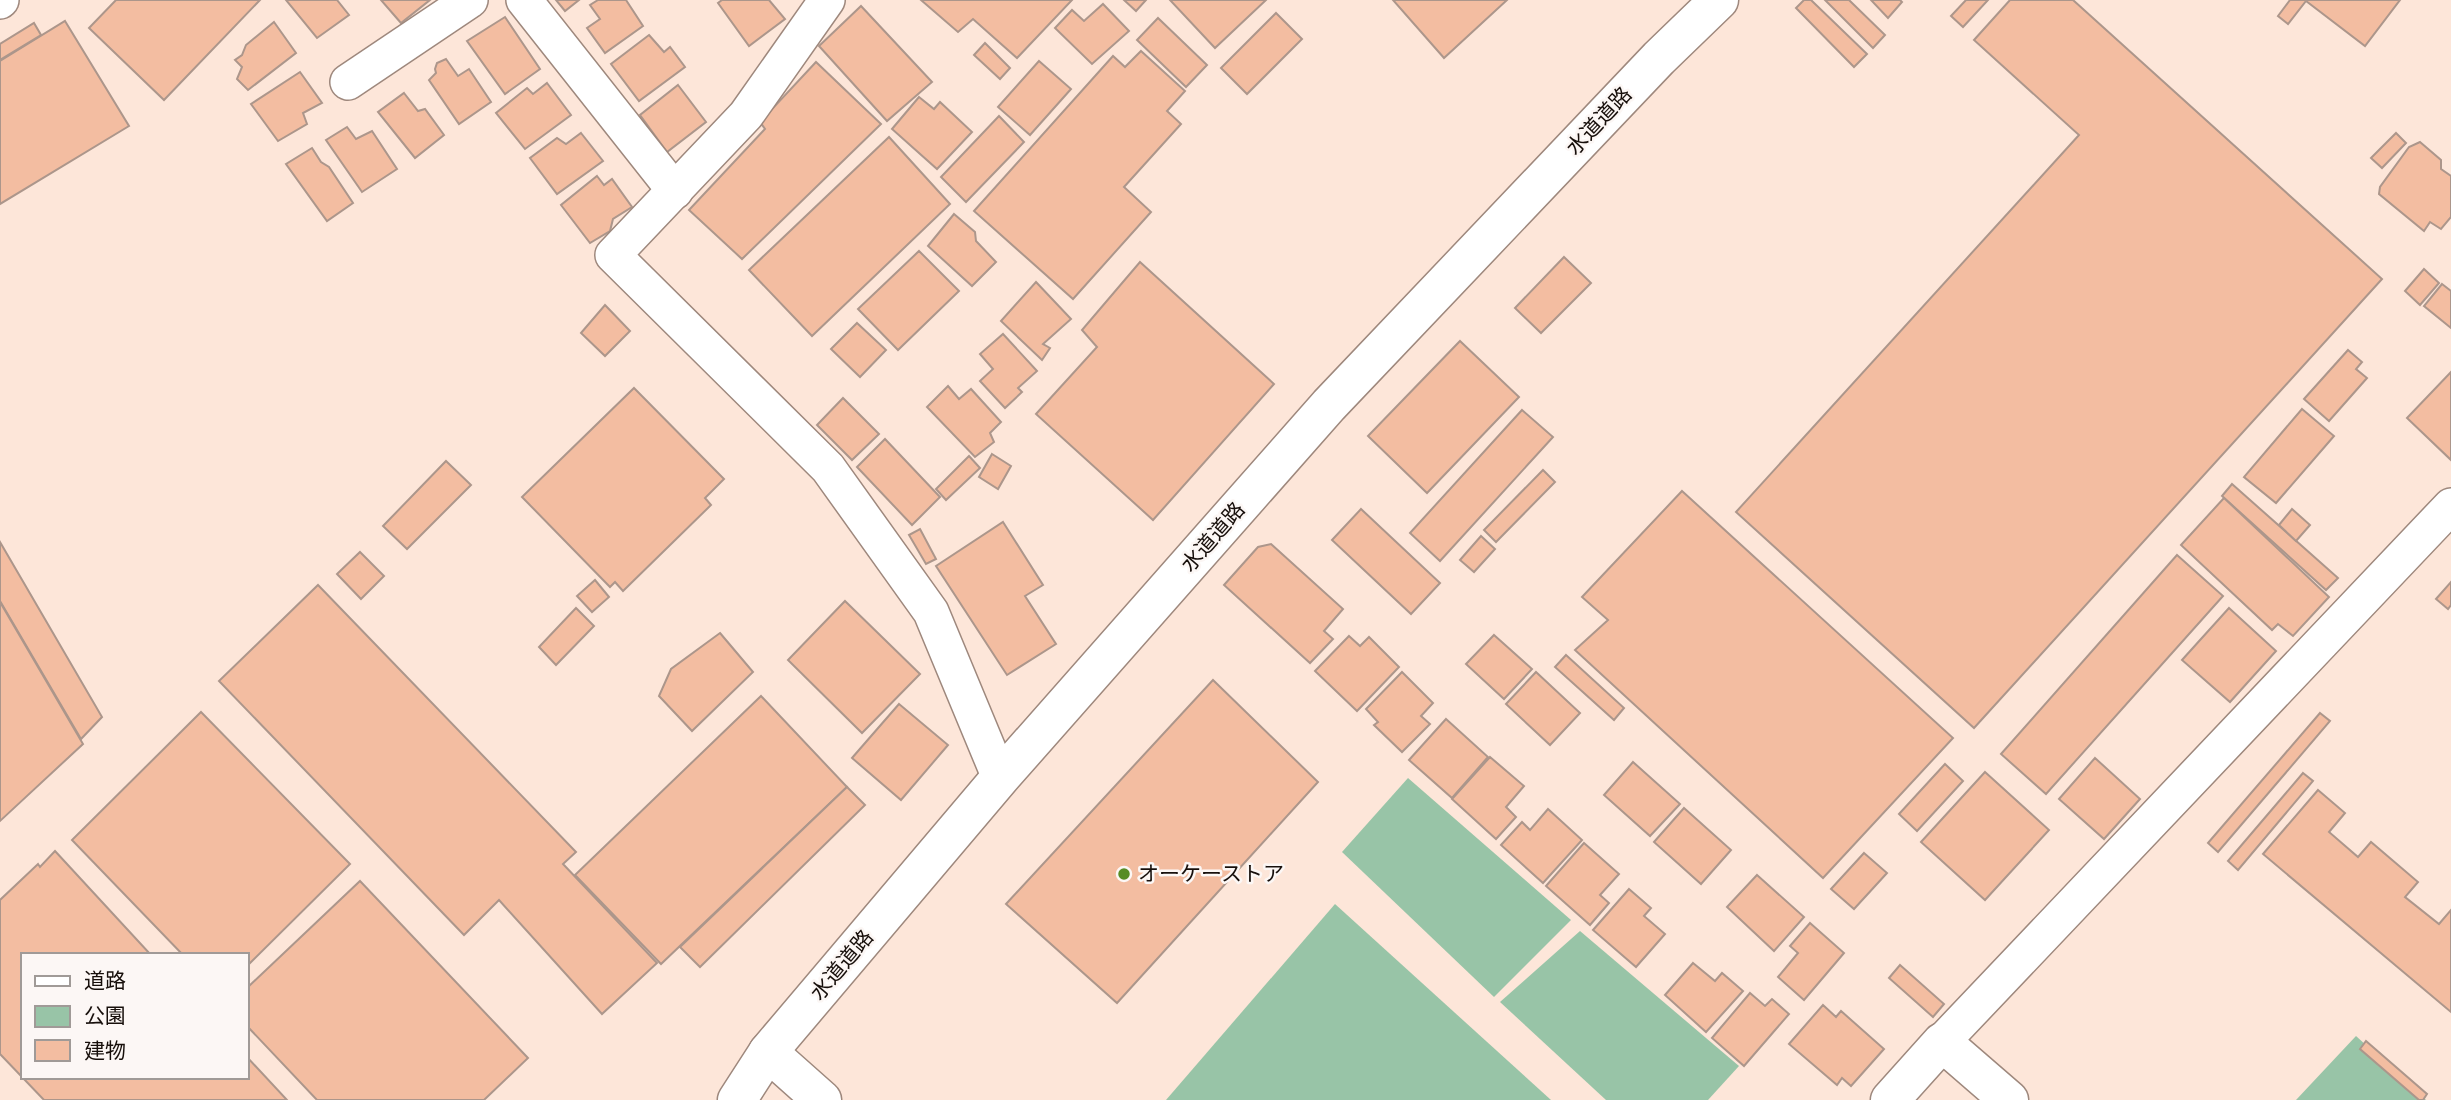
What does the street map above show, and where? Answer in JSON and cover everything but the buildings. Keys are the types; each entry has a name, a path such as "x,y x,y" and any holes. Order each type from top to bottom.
{"street":[{"path":"348,82 470,0"},
{"path":"524,0 676,191"},
{"name":"水道道路","path":"737,1100 768,1052 1000,778 1329,405 1659,58 1719,0"},
{"path":"821,3 746,115 613,255 828,468 931,612 1000,778"},
{"path":"1890,1100 2451,506"},
{"path":"1942,1042 2008,1100"},
{"path":"768,1052 822,1100"}],"green space":[{"path":"1408,778 1571,920 1494,997 1342,852"},
{"path":"1335,904 1551,1100 1166,1100"},
{"path":"1580,931 1739,1066 1708,1100 1606,1100 1500,1002"},
{"path":"2356,1036 2426,1100 2296,1100"}],"place":[{"name":"オーケーストア","path":"1124,874"}]}
